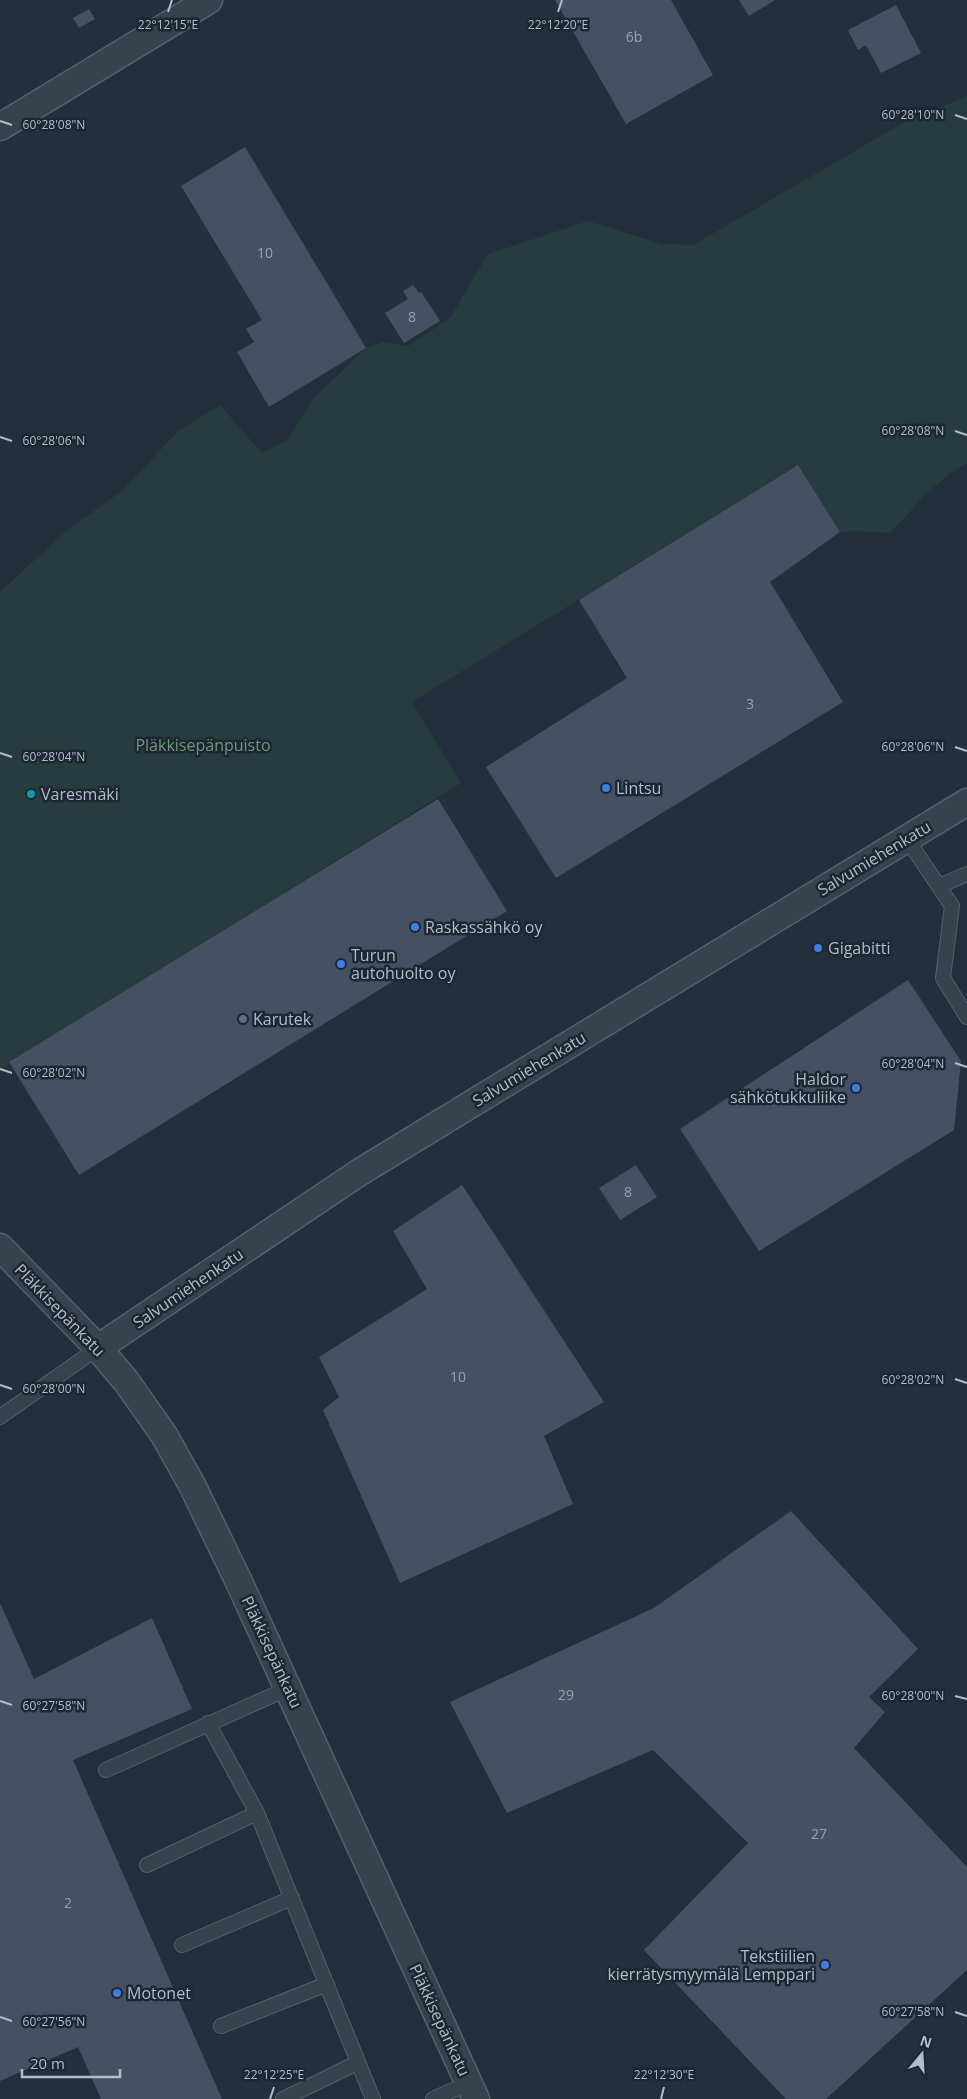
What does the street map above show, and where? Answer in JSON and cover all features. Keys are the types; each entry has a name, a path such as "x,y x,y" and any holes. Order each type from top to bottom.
{"street":[{"path":"0,126 209,0"},
{"name":"Salvumiehenkatu","path":"98,1348 360,1172 967,802"},
{"name":"Pläkkisepänkatu","path":"0,1247 98,1348 126,1381 164,1435 192,1485 289,1688 472,2091"}],"lane":[{"path":"906,838 952,906 942,978 967,1017"},
{"path":"939,886 967,874"},
{"path":"0,1417 98,1348"},
{"path":"106,1770 289,1688"},
{"path":"208,1723 257,1813 372,2099"},
{"path":"147,1865 257,1813"},
{"path":"182,1945 292,1898"},
{"path":"221,2026 327,1984"},
{"path":"283,2099 357,2063"},
{"path":"433,2099 472,2091"}],"green space":[{"name":"Pläkkisepänpuisto","path":"967,96 967,463 936,485 890,533 840,532 798,465 412,702 461,783 0,1070 0,592 66,531 122,491 178,431 220,405 262,453 288,440 312,400 366,348 383,342 408,346 450,318 488,254 588,221 662,244 693,245 903,123"}],"building":[{"path":"555,0 671,0 713,75 626,124"},
{"path":"739,0 775,0 749,16"},
{"path":"896,5 921,53 881,73 866,45 858,50 848,30"},
{"path":"89,9 95,19 79,28 73,18"},
{"path":"245,147 366,348 269,407 237,352 254,342 246,329 262,320 181,186"},
{"path":"413,285 419,293 421,292 440,321 404,343 385,313 408,299 403,291"},
{"path":"798,465 840,532 770,582 843,702 556,878 486,767 627,678 579,600"},
{"path":"438,799 507,911 79,1175 9,1062"},
{"path":"908,980 961,1061 954,1130 759,1251 680,1129"},
{"path":"636,1165 657,1197 620,1220 599,1188"},
{"path":"462,1185 604,1402 544,1436 573,1504 400,1583 323,1410 339,1397 319,1357 427,1289 393,1231"},
{"path":"791,1511 918,1649 869,1697 885,1712 854,1748 967,1867 967,1970 826,2099 786,2099 644,1950 748,1843 653,1750 507,1813 450,1702 654,1608"},
{"path":"0,1603 34,1679 152,1618 192,1709 73,1760 222,2099 101,2099 78,2047 0,2081"}],"place":[{"name":"Lintsu","path":"606,788"},
{"name":"Varesmäki","path":"31,794"},
{"name":"Raskassähkö oy","path":"415,927"},
{"name":"Gigabitti","path":"818,948"},
{"name":"Turun autohuolto oy","path":"341,964"},
{"name":"Karutek","path":"243,1019"},
{"name":"Haldor sähkötukkuliike","path":"856,1088"},
{"name":"Tekstiilien kierrätysmyymälä Lemppari","path":"825,1965"},
{"name":"Motonet","path":"117,1993"}]}
